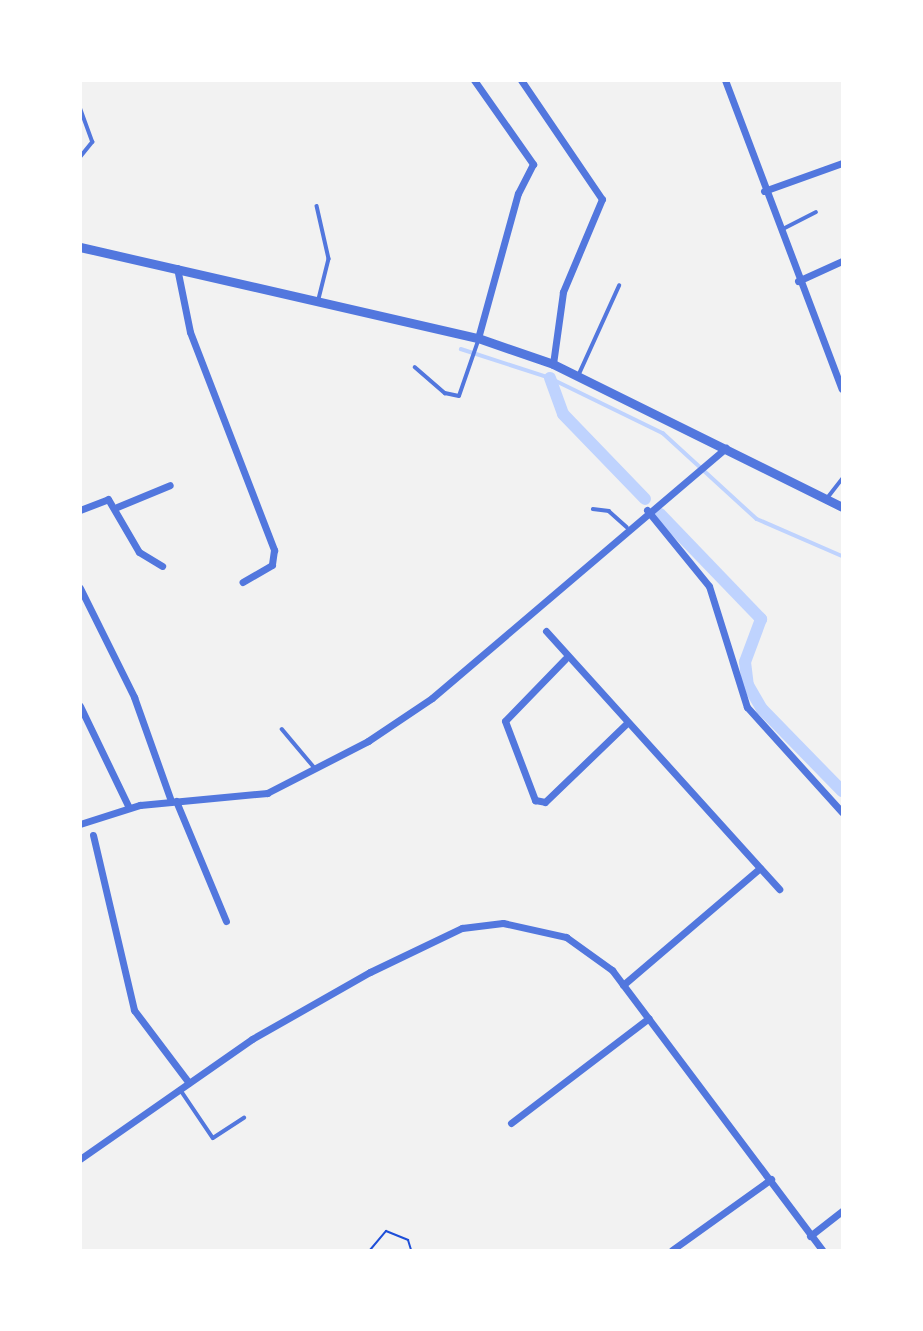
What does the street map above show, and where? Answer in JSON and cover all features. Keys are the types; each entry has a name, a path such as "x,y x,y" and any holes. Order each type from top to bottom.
{"street":[{"path":"474,80 533,164 518,193 478,338"},
{"path":"522,80 602,199 559,305 553,364"},
{"path":"724,80 798,281 842,389"},
{"path":"764,191 842,163"},
{"path":"80,247 319,299 478,338 553,364 842,507"},
{"path":"798,281 842,261"},
{"path":"177,268 190,332 274,550 272,565 242,582"},
{"path":"80,824 129,808 173,801 267,793 316,770 405,720 647,510 726,448"},
{"path":"117,507 170,485"},
{"path":"80,510 108,499 117,507 139,552 162,566"},
{"path":"647,510 709,586 747,707 842,812"},
{"path":"80,588 84,612 134,698 173,801 226,921"},
{"path":"546,631 565,659 779,889"},
{"path":"565,659 505,721 536,800 545,802 626,724"},
{"path":"80,706 129,808"},
{"path":"93,835 134,1010 189,1083"},
{"path":"623,985 760,868"},
{"path":"80,1159 189,1083 335,992 462,928 503,923 566,937 623,985 771,1179 822,1251"},
{"path":"511,1124 649,1018"},
{"path":"672,1251 771,1179"},
{"path":"810,1236 842,1211"}],"lane":[{"path":"80,107 93,142 80,158"},
{"path":"317,206 329,259 319,299"},
{"path":"779,231 816,212"},
{"path":"578,376 619,286"},
{"path":"415,367 445,393 459,396 478,338"},
{"path":"826,499 842,479"},
{"path":"593,509 609,511 627,527"},
{"path":"282,729 316,770"},
{"path":"180,1089 213,1138 244,1118"}],"path":[{"path":"370,1251 386,1231 408,1240 411,1251"}],"waterway":[{"path":"461,349 550,378 663,433 757,519 842,556"},
{"path":"550,378 563,414 645,499"},
{"path":"660,514 761,619 745,662 748,685 762,709 842,791"}]}
